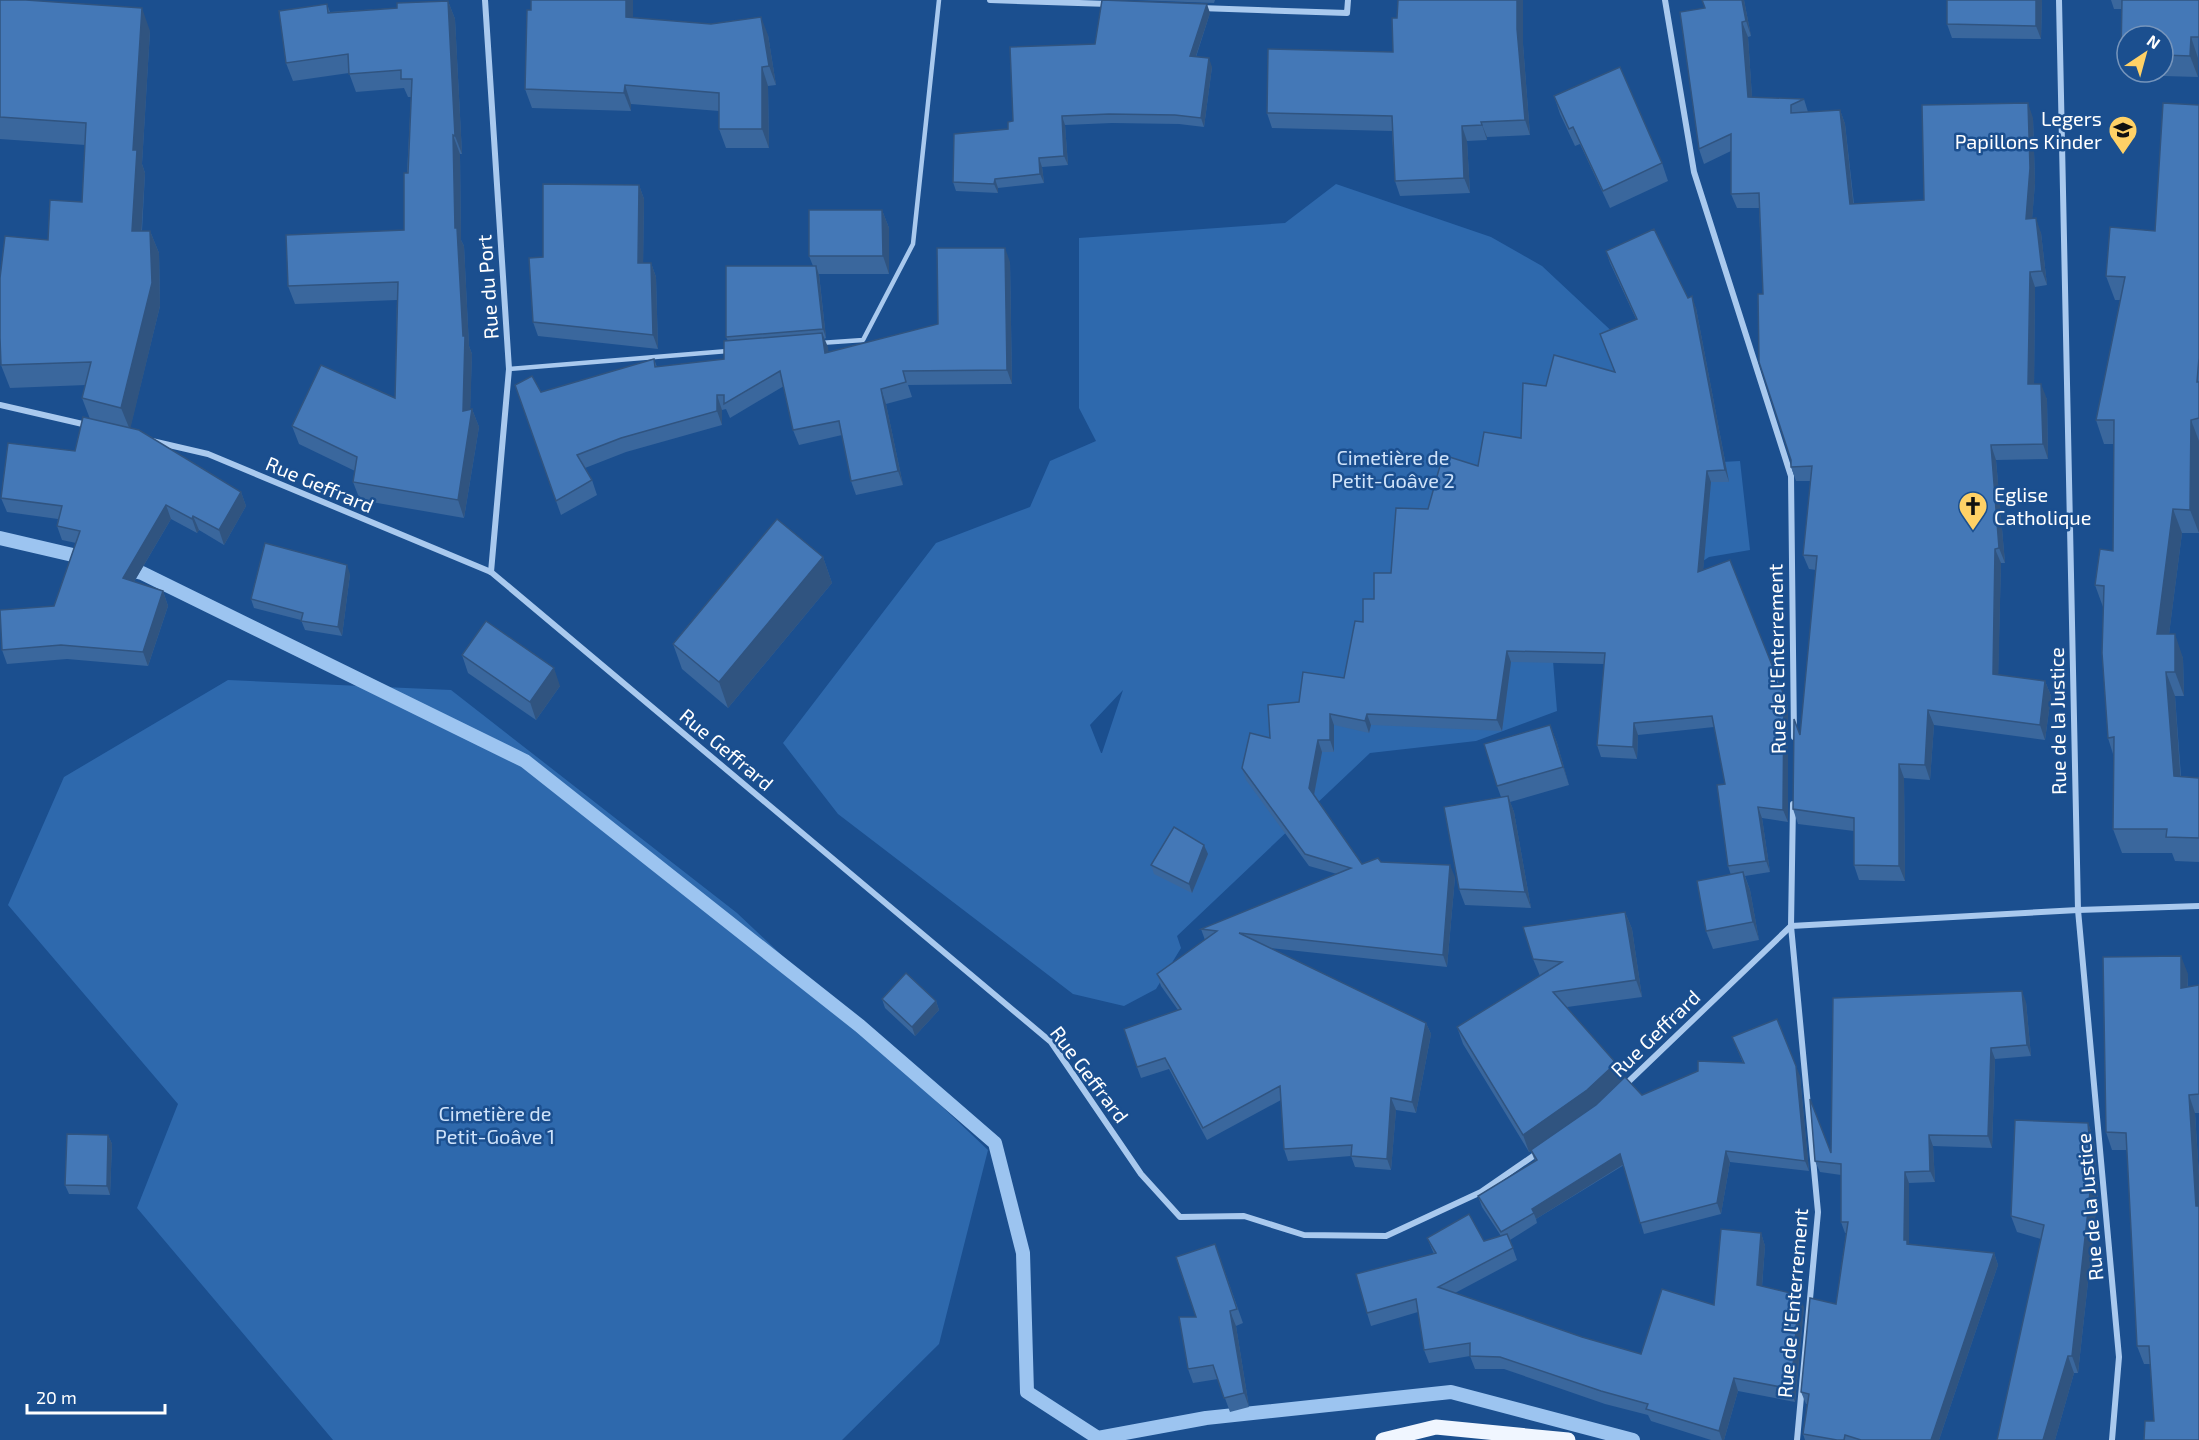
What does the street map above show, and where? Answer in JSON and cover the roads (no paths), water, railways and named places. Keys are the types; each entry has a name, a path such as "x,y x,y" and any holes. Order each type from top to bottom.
{"main road":[{"path":"1383,1440 1436,1426 1568,1440"}],"street":[{"name":"Rue du Port","path":"485,0 509,369 491,572"},
{"path":"990,0 1121,5"},
{"path":"1192,7 1347,13 1348,0"},
{"name":"Rue de l'Enterrement","path":"1665,0 1694,172 1791,476 1794,740"},
{"name":"Rue de la Justice","path":"2059,0 2078,910 2119,1357 2112,1440"},
{"path":"0,405 92,427"},
{"name":"Rue Geffrard","path":"150,440 208,454 491,572 1051,1042 1141,1174 1180,1217 1244,1216 1304,1235 1386,1236 1481,1192 1549,1145"},
{"name":"Rue de l'Enterrement","path":"1793,798 1791,926 1818,1212 1797,1440"},
{"path":"1791,926 2078,910 2199,906"},
{"name":"Rue Geffrard","path":"1623,1087 1791,926"}],"lane":[{"path":"816,344 863,340 913,243 939,0"},
{"path":"509,369 733,351"}],"waterway":[{"path":"0,538 90,559"},
{"path":"123,568 142,573 525,761 860,1026 995,1143 1023,1253 1027,1392 1098,1438 1206,1418 1451,1392 1633,1440"}],"place":[{"name":"Legers Papillons Kinder","path":"2123,156"},
{"name":"Eglise Catholique","path":"1973,532"}],"park label":[{"name":"Cimetière de Petit-Goâve 2","path":"1393,468"},
{"name":"Cimetière de Petit-Goâve 1","path":"495,1124"}]}
